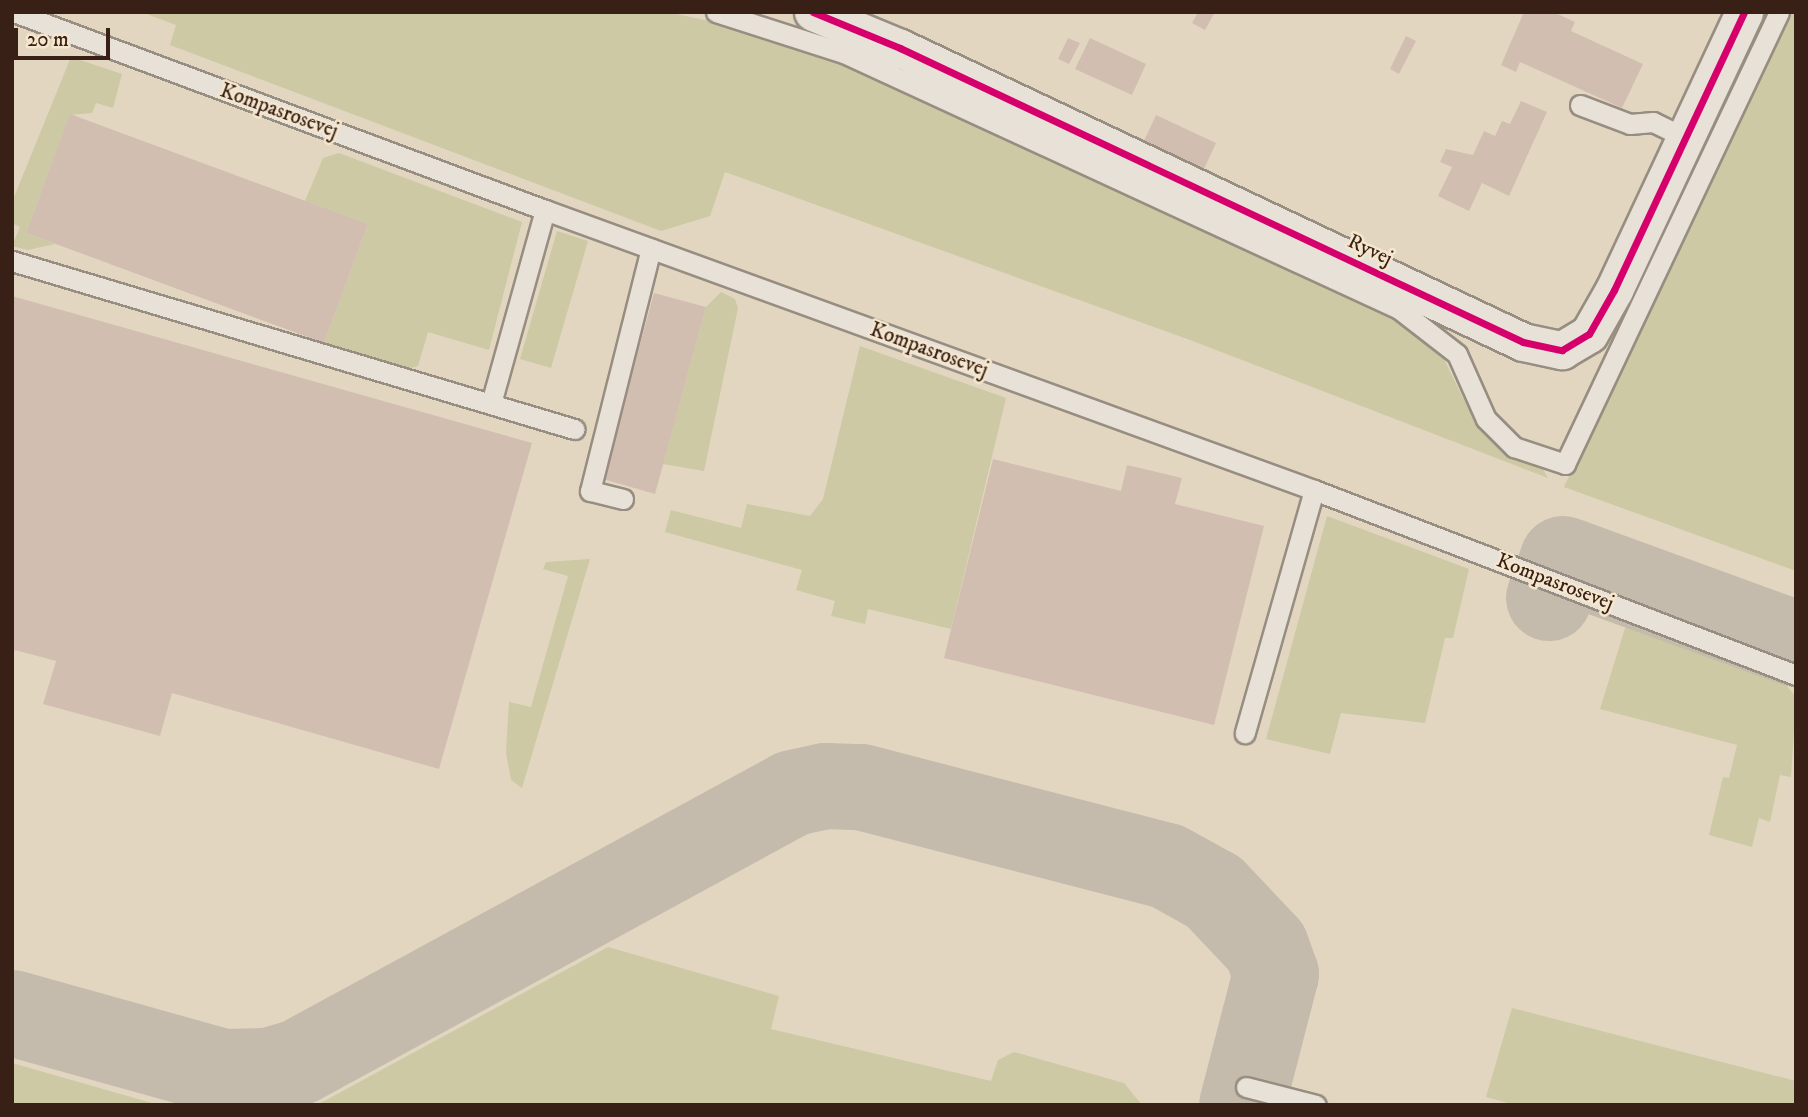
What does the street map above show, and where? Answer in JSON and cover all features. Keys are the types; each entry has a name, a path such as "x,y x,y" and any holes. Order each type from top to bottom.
{"street":[{"name":"Ryvej","path":"813,12 900,48 1523,342 1562,349 1589,334 1595,323 1686,138 1744,12"}],"lane":[{"name":"Kompasrosevej","path":"14,12 651,249 1314,490 1796,675"},
{"path":"716,12 844,52 1399,309 1457,354 1486,419 1514,447 1565,464 1779,12"},
{"path":"1580,105 1630,124 1653,122 1686,138"},
{"path":"491,403 545,210"},
{"path":"623,499 590,491 651,249"},
{"path":"12,261 574,429"},
{"path":"1245,733 1314,490"},
{"path":"1246,1087 1316,1105"}],"shaded area":[{"path":"141,12 667,12 752,30 835,56 1381,307 1440,351 1463,398 1500,448 1541,466 1548,478 1190,340 725,172 710,216 661,231 170,45 176,25"},
{"path":"1790,12 1796,12 1796,571 1564,487"},
{"path":"71,57 122,74 113,108 96,103 92,113 70,115 26,233 55,244 28,250 12,246 20,227 12,223 12,202"},
{"path":"339,153 522,222 489,350 428,332 418,366 404,370 324,343 368,224 305,201 323,158"},
{"path":"557,231 588,241 551,368 520,359"},
{"path":"721,292 735,299 738,308 704,471 663,464 706,307"},
{"path":"860,346 1006,398 951,629 868,609 865,624 831,616 835,601 796,590 802,570 665,532 671,510 741,528 747,504 810,516 823,499"},
{"path":"1327,516 1469,569 1453,638 1445,638 1425,723 1341,713 1330,754 1266,739"},
{"path":"590,559 522,788 511,780 506,753 509,702 531,707 568,576 543,569 546,562"},
{"path":"1626,625 1782,680 1796,697 1791,777 1780,775 1770,822 1759,818 1752,847 1709,835 1723,777 1729,778 1737,745 1600,709"},
{"path":"608,947 779,996 771,1029 991,1081 998,1060 1014,1052 1124,1083 1142,1105 317,1105"},
{"path":"1512,1008 1796,1081 1796,1105 1515,1105 1486,1097"},
{"path":"12,1063 159,1105 12,1105"}],"building":[{"path":"1198,12 1215,12 1205,30 1192,23"},
{"path":"1524,12 1553,12 1575,22 1571,31 1643,64 1622,108 1520,62 1516,72 1501,65"},
{"path":"1406,36 1416,41 1399,74 1390,69"},
{"path":"1068,38 1080,43 1069,64 1058,59"},
{"path":"1090,38 1146,64 1132,95 1075,69"},
{"path":"1521,101 1547,112 1509,196 1482,183 1469,211 1438,196 1452,167 1440,162 1446,149 1473,155 1484,131 1495,136 1502,121 1510,124"},
{"path":"70,114 368,224 324,343 26,233"},
{"path":"1156,115 1216,143 1204,169 1144,141"},
{"path":"654,293 706,307 655,494 603,479"},
{"path":"12,296 532,443 439,769 172,693 160,736 43,704 56,661 15,650 12,658"},
{"path":"993,459 1121,491 1127,465 1182,478 1175,504 1264,526 1214,725 944,658"}],"taxiway":[{"path":"1549,598 1563,559 1796,644"},
{"path":"12,1013 224,1072 268,1071 299,1062 793,793 826,786 861,787 1167,866 1214,892 1266,947 1276,974 1242,1105"}],"cycle path":[{"path":"813,12 900,48 1523,342 1562,350 1589,334 1614,290 1744,12"}]}
